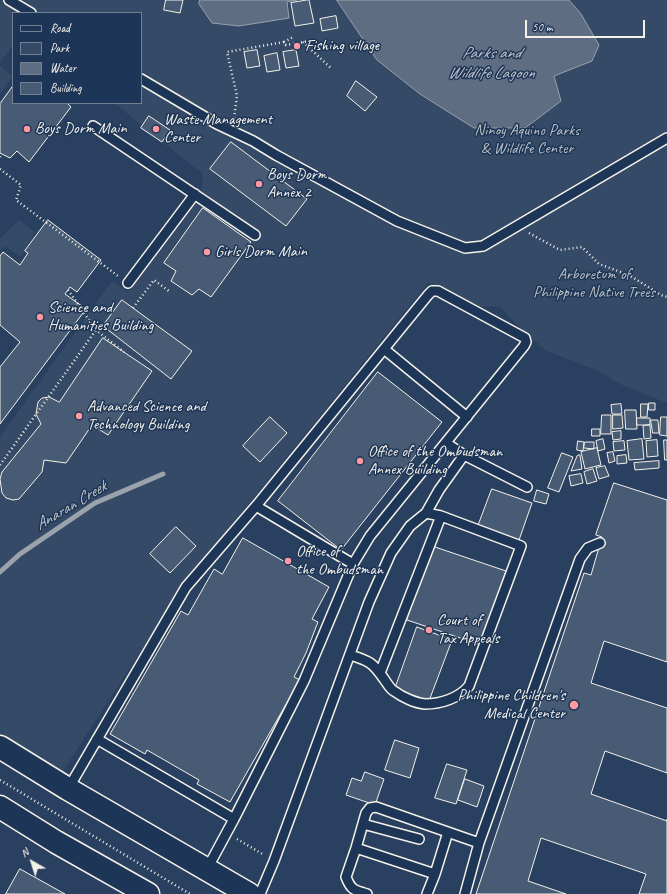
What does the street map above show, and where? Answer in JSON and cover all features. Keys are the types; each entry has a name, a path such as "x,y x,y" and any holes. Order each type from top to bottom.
{"main road":[{"path":"0,747 68,789 249,894"},
{"path":"0,807 56,842 148,894"}],"lane":[{"path":"9,0 29,12"},
{"path":"142,80 217,124 253,141 397,221 466,248 484,246 667,138"},
{"path":"93,126 255,235"},
{"path":"128,283 195,194"},
{"path":"68,789 186,587 256,506 432,291 438,291 525,338 526,342 524,346 370,536 353,564 304,681 207,869"},
{"path":"384,349 467,417"},
{"path":"446,443 464,455 527,486"},
{"path":"260,894 274,861 369,602 392,553 410,526 426,512 439,490 464,455"},
{"path":"256,506 353,564"},
{"path":"350,655 373,664 392,691 424,704 450,699 469,686 521,547 520,545 426,512"},
{"path":"380,673 441,516"},
{"path":"464,894 479,843 580,559 588,548 600,542"},
{"path":"96,739 234,819"},
{"path":"367,894 354,890 350,886 346,877 366,813 370,808 376,807 479,843"},
{"path":"363,824 419,839"},
{"path":"427,894 448,832"},
{"path":"356,848 435,874"}],"path":[{"path":"232,132 237,96 227,52 284,42 292,37"},
{"path":"284,42 286,45 316,40"},
{"path":"303,42 332,69"},
{"path":"0,169 21,185 16,200 128,283"},
{"path":"517,226 560,250 582,247 599,264 629,275 661,295 667,297"},
{"path":"133,307 154,280 169,291"},
{"path":"68,290 96,330 124,352"},
{"path":"0,465 96,330"},
{"path":"0,780 190,894"},
{"path":"226,833 274,861"}],"shaded area":[{"path":"0,0 667,0 667,894 0,894"}],"green space":[{"path":"0,0 667,0 667,403 620,384 596,370 547,351 521,329 500,307 479,306 428,283 187,580 59,777 0,739 0,437 112,281 128,292 202,188 203,174 115,104 142,104 142,12 12,12 12,46 0,62"},
{"path":"0,66 12,75 12,77 0,94"},
{"path":"19,220 35,232 21,257 5,246 0,250 0,239"}],"water":[{"path":"200,0 297,0 287,2 289,18 239,26 212,23 199,4"},
{"name":"Parks and Wildlife Lagoon","path":"337,0 569,0 581,14 599,45 592,61 554,76 561,101 525,128 474,128 420,94 377,60"}],"building":[{"path":"166,0 183,0 180,13 164,10"},
{"path":"309,0 314,23 295,26 291,3"},
{"path":"336,16 338,28 322,31 320,19"},
{"path":"257,50 260,66 247,68 244,52"},
{"path":"296,50 299,66 286,68 283,52"},
{"path":"277,53 280,70 267,72 264,56"},
{"path":"356,81 377,97 365,111 347,96"},
{"name":"Boys Dorm Main","path":"12,87 12,104 68,104 71,107 29,162 17,151 10,158 0,153 0,104"},
{"name":"Waste Management Center","path":"149,116 170,130 162,142 141,128"},
{"name":"Boys Dorm Annex 2","path":"231,142 307,199 286,226 210,169"},
{"name":"Girls Dorm Main","path":"203,208 251,242 211,297 199,289 192,295 171,281 176,271 164,263"},
{"name":"Science and Humanities Building","path":"48,220 101,260 77,292 70,287 65,294 86,309 0,424 0,367 20,342 0,325 0,256 3,252 20,265 28,253 25,251"},
{"path":"122,300 192,351 171,379 103,326"},
{"name":"Advanced Science and Technology Building","path":"103,338 152,371 108,435 92,425 66,463 44,460 42,472 19,499 13,500 6,498 2,493 0,479 2,472 41,424 36,414 38,402 42,398 49,397 59,402"},
{"name":"Office of the Ombudsman Annex Building","path":"378,372 442,422 341,550 278,501"},
{"path":"649,403 655,403 655,410 649,410"},
{"path":"621,404 622,414 612,414 611,405"},
{"path":"641,404 648,404 647,417 641,417"},
{"path":"625,410 636,410 637,429 626,429"},
{"path":"602,415 611,415 611,434 601,434"},
{"path":"613,415 622,415 623,428 613,429"},
{"path":"270,417 287,433 260,462 243,446"},
{"path":"661,417 667,417 667,436 660,435"},
{"path":"637,418 650,418 650,425 637,425"},
{"path":"651,420 658,420 659,433 653,433"},
{"path":"650,425 651,438 644,439 643,426"},
{"path":"592,429 600,429 600,436 592,436"},
{"path":"621,431 621,439 613,440 612,432"},
{"path":"603,439 605,449 598,451 596,441"},
{"path":"642,439 644,459 629,460 627,441"},
{"path":"657,440 658,456 647,457 646,441"},
{"path":"664,440 667,440 667,460 665,460"},
{"path":"578,441 584,442 583,451 577,450"},
{"path":"624,441 625,450 614,451 613,442"},
{"path":"585,442 594,442 594,449 584,448"},
{"path":"597,448 601,465 585,469 581,452"},
{"path":"613,452 615,461 609,463 607,453"},
{"path":"562,453 573,457 559,492 548,488"},
{"path":"580,455 582,469 571,471 577,456"},
{"path":"626,455 627,463 617,464 617,456"},
{"path":"659,461 659,468 635,470 634,463"},
{"path":"605,466 609,476 599,479 596,468"},
{"path":"593,469 597,481 587,484 584,472"},
{"path":"581,474 583,483 571,486 569,476"},
{"path":"614,483 667,500 667,662 604,641 591,683 667,708 667,773 605,751 591,794 667,821 667,894 639,894 646,874 541,838 528,881 566,894 476,894 584,573 591,575 602,537 596,535"},
{"path":"492,489 532,503 518,543 477,529"},
{"path":"537,490 549,494 546,504 534,501"},
{"path":"176,527 196,546 170,573 150,554"},
{"path":"243,538 329,587 312,619 318,622 306,653 294,677 300,680 230,802 197,784 199,780 147,750 145,754 110,734 181,611 188,615 214,569 222,574"},
{"path":"432,546 506,571 481,645 407,620"},
{"path":"417,627 452,640 429,701 395,689"},
{"path":"395,740 419,748 410,778 385,770"},
{"path":"447,764 467,770 456,804 435,798"},
{"path":"365,772 384,779 375,805 346,795 352,778 361,781"},
{"path":"465,779 484,786 477,807 458,800"},
{"path":"20,869 65,894 6,894"}],"waterway":[{"name":"Anaran Creek","path":"0,572 20,554 95,503 163,474"}],"place":[{"name":"Fishing village","path":"297,46"},
{"name":"Boys Dorm Main","path":"27,129"},
{"name":"Waste Management Center","path":"156,129"},
{"name":"Boys Dorm Annex 2","path":"259,184"},
{"name":"Girls Dorm Main","path":"207,252"},
{"name":"Science and Humanities Building","path":"40,317"},
{"name":"Advanced Science and Technology Building","path":"79,416"},
{"name":"Office of the Ombudsman Annex Building","path":"360,461"},
{"name":"Office of the Ombudsman","path":"288,561"},
{"name":"Court of Tax Appeals","path":"429,630"},
{"name":"Philippine Children's Medical Center","path":"574,705"}],"park label":[{"name":"Ninoy Aquino Parks & Wildlife Center","path":"527,140"},
{"name":"Arboretum of Philippine Native Trees","path":"594,284"}]}
